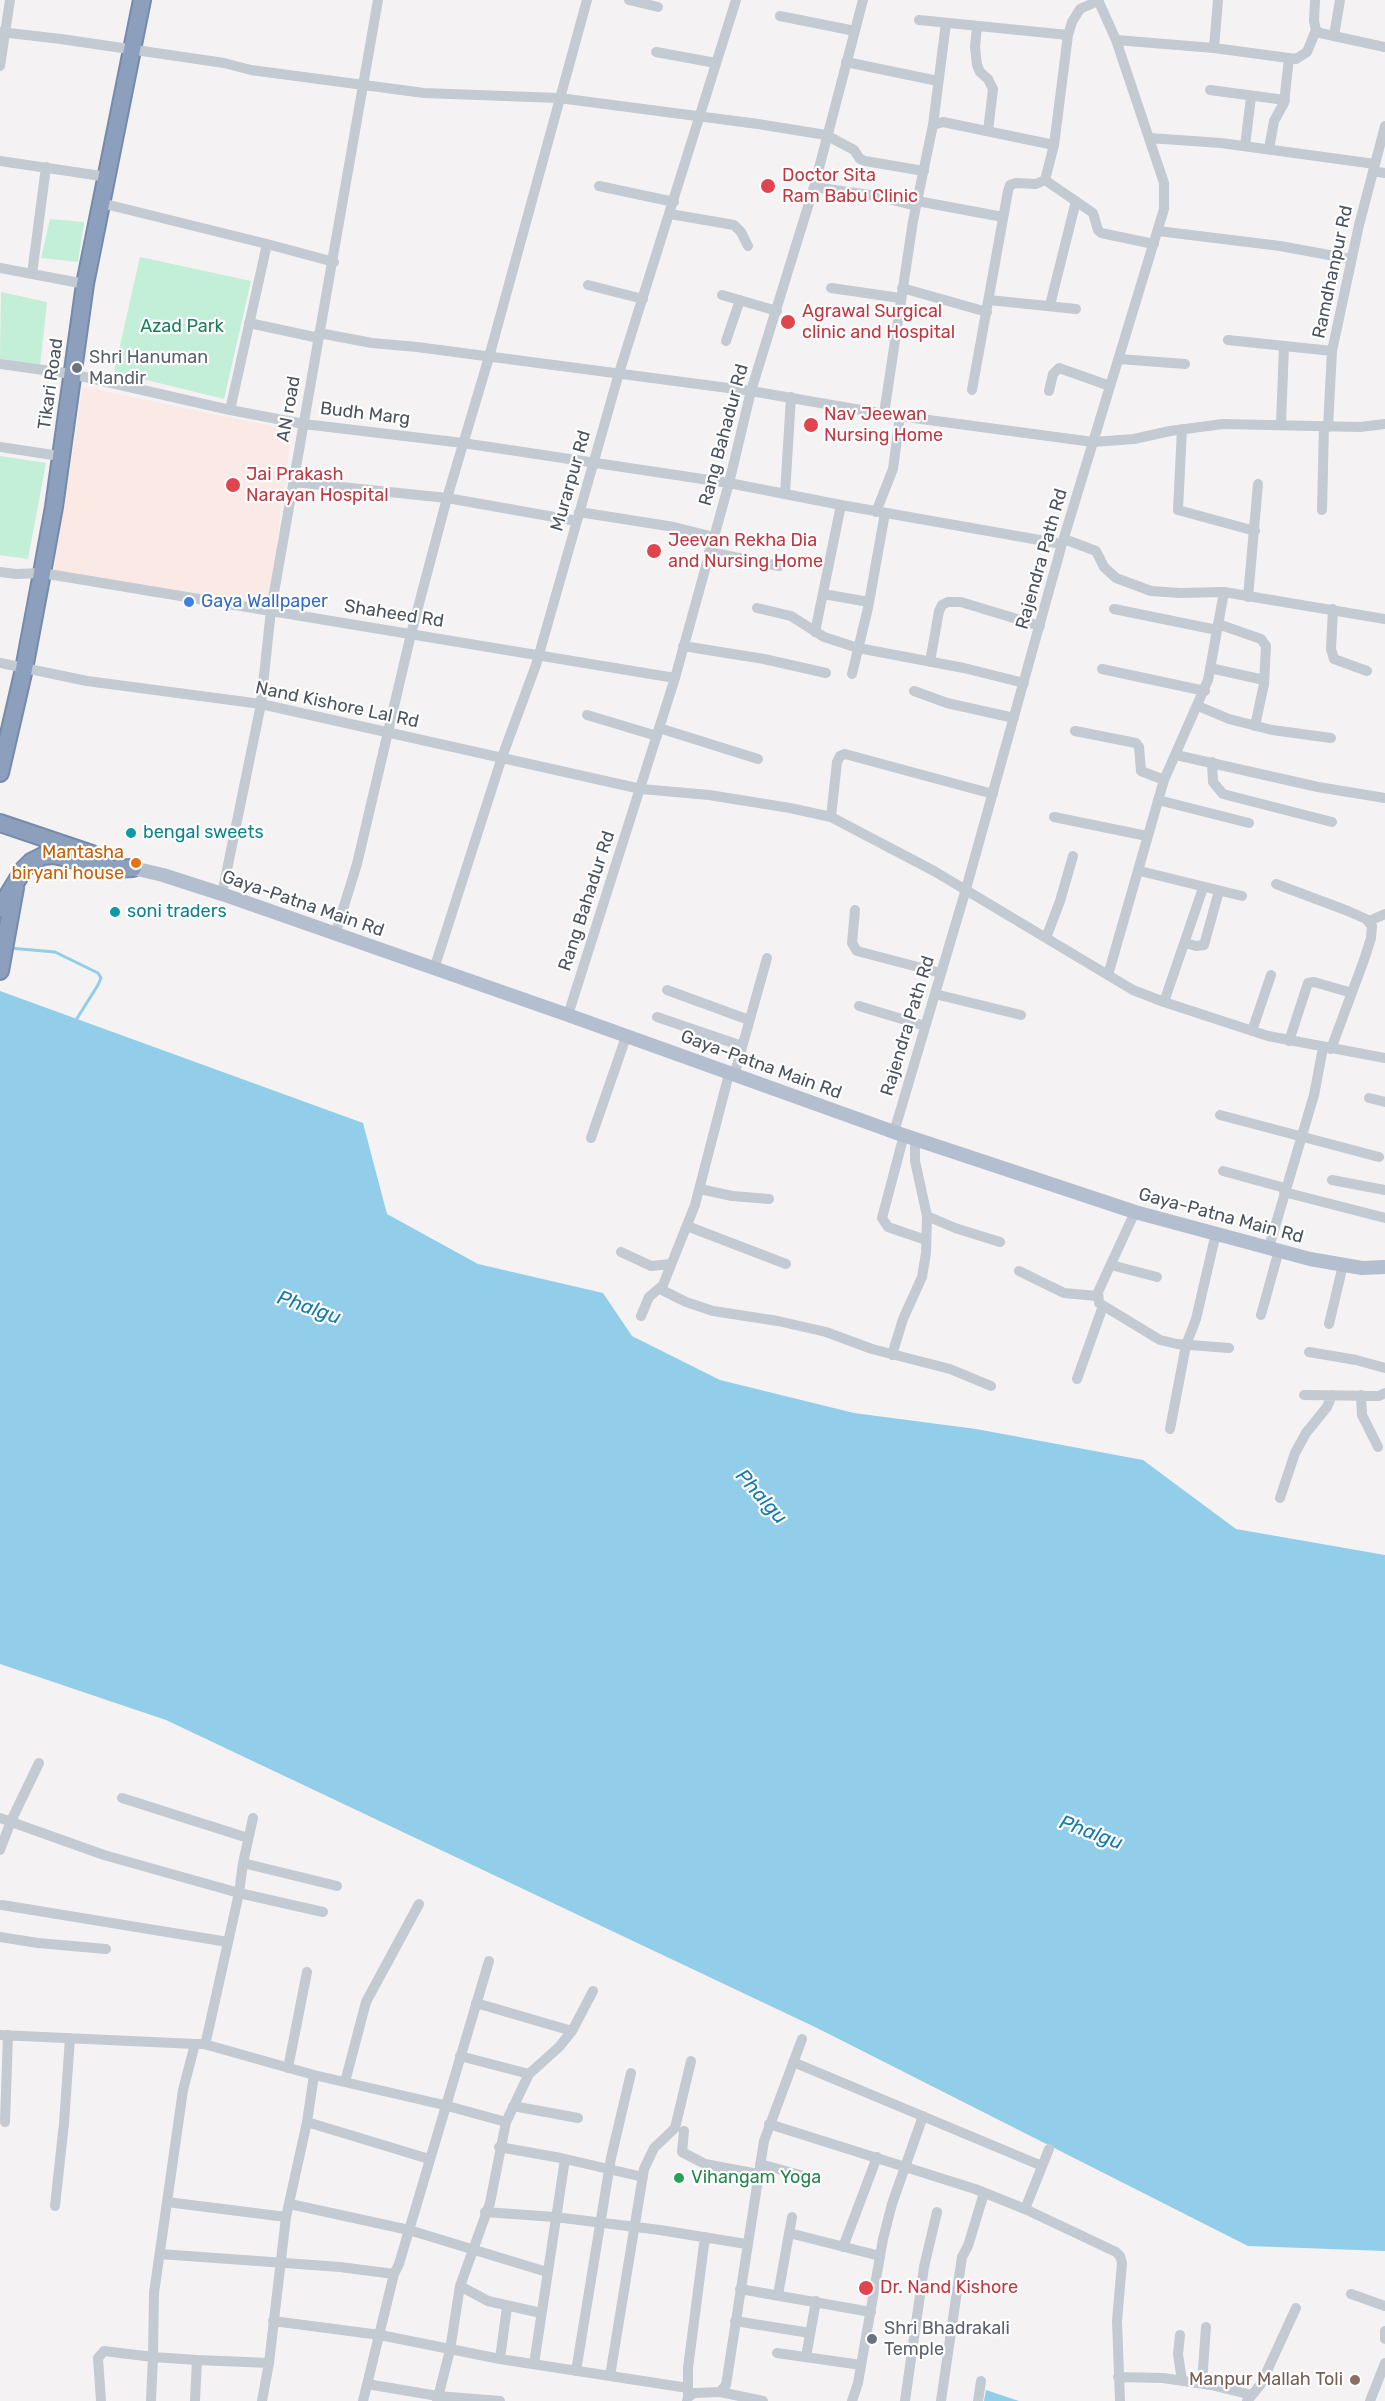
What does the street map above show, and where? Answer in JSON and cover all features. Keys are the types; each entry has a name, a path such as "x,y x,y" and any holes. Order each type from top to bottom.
{"highway":[{"name":"Tikari Road","path":"0,773 24,669 42,573 54,507 85,284 142,0"},
{"path":"0,823 133,868"},
{"path":"0,971 5,914 16,882 31,862 48,855 114,869 133,868"}],"main road":[{"name":"Gaya-Patna Main Rd","path":"133,868 222,894 568,1015 731,1075 1135,1212 1343,1265 1385,1267"}],"street":[{"path":"0,66 2,33 10,0"},
{"name":"AN road","path":"222,894 261,704 271,610 334,262 378,0"},
{"path":"335,935 357,864 411,634 447,498 489,357 587,0"},
{"path":"629,0 658,7"},
{"name":"Murarpur Rd","path":"434,969 502,757 539,655 619,373 736,0"},
{"name":"Rang Bahadur Rd","path":"568,1015 675,678 729,483 751,391 814,188 863,0"},
{"path":"1045,180 1054,145 1068,36 1080,9 1098,0"},
{"name":"Rajendra Path Rd","path":"926,1240 888,1227 882,1218 904,1135 925,1026 966,890 1063,541 1158,231 1166,195 1116,39 1098,0"},
{"path":"1214,48 1218,0"},
{"path":"1116,39 1289,58 1301,57 1307,52 1316,30 1315,0"},
{"path":"1334,36 1340,0"},
{"path":"780,16 855,31"},
{"path":"919,20 1068,36"},
{"path":"884,414 901,293 933,125 946,23"},
{"path":"977,27 975,47 977,65 993,89 988,131"},
{"path":"1316,30 1385,47"},
{"path":"2,33 61,39 224,63 250,70 424,93 559,98 758,124 826,135 854,150 860,159 865,161 924,171"},
{"path":"656,52 716,63"},
{"path":"1269,149 1274,121 1285,100 1289,58"},
{"path":"846,62 938,81"},
{"path":"1210,90 1285,100"},
{"path":"1245,146 1251,96"},
{"path":"933,125 944,122 1054,145"},
{"name":"Ramdhanpur Rd","path":"1322,510 1332,351 1352,258 1385,126"},
{"path":"1149,138 1269,149 1374,167 1385,173"},
{"path":"0,161 108,177"},
{"path":"32,274 46,167"},
{"path":"1045,180 1093,213 1101,233 1154,244"},
{"path":"972,390 1003,217 1011,185 1036,184 1045,180"},
{"path":"599,186 674,202"},
{"path":"814,188 1003,217"},
{"path":"1050,306 1076,201"},
{"path":"101,203 334,262"},
{"path":"670,214 734,225 739,228 748,246"},
{"path":"1158,231 1280,246 1352,258"},
{"path":"230,411 267,244"},
{"path":"0,268 85,284"},
{"path":"588,285 643,300"},
{"path":"831,288 901,293 987,312"},
{"path":"722,295 777,311"},
{"path":"726,341 740,300"},
{"path":"989,300 1076,309"},
{"path":"249,323 372,343 751,391 884,414 1093,442 1134,439 1223,423 1326,427 1385,424"},
{"path":"1228,340 1332,351"},
{"path":"1281,424 1284,346"},
{"path":"1119,359 1185,364"},
{"name":"Budh Marg","path":"0,364 72,374 230,411 304,424 463,443 729,483 841,506 1063,541 1096,551 1108,572 1135,585 1160,592 1224,592 1385,619"},
{"path":"1049,391 1053,374 1059,368 1110,386"},
{"path":"785,494 791,397"},
{"path":"852,674 869,602 881,512 895,461 900,416"},
{"path":"1182,429 1178,510 1254,531"},
{"path":"0,447 60,456"},
{"path":"293,482 447,498 578,517 674,527 714,537"},
{"path":"1248,597 1258,484"},
{"path":"815,632 841,506"},
{"path":"709,552 779,566"},
{"name":"Shaheed Rd","path":"0,572 42,573 675,678"},
{"path":"1108,975 1140,871 1147,836 1164,780 1205,691 1224,592"},
{"path":"823,594 869,602"},
{"path":"930,662 939,611 942,605 948,602 961,602 1040,626"},
{"path":"757,608 791,616 831,640 858,648 1024,683"},
{"path":"1114,609 1218,627 1264,641 1266,651 1264,680 1255,726"},
{"path":"1334,609 1331,649 1334,659 1367,671"},
{"path":"684,646 764,659 826,673"},
{"name":"Nand Kishore Lal Rd","path":"0,663 87,681 261,704 641,789 709,795 831,817 966,890 1133,990 1252,1031 1289,1041 1385,1059"},
{"path":"1210,668 1264,680"},
{"path":"1102,669 1205,691"},
{"path":"914,690 953,705 1014,718"},
{"path":"1198,706 1229,719 1255,726 1331,738"},
{"path":"587,715 758,759"},
{"path":"1074,731 1136,743 1140,753 1141,771 1164,780"},
{"path":"831,817 837,762 840,756 845,754 993,794"},
{"path":"1176,754 1318,787 1385,798"},
{"path":"1212,762 1213,782 1223,794 1332,822"},
{"path":"1158,800 1249,823"},
{"path":"1054,817 1147,836"},
{"path":"1046,938 1073,856"},
{"path":"1140,871 1242,896"},
{"path":"1261,1315 1284,1190 1302,1138 1327,1048 1352,993 1371,938 1372,926 1369,921 1348,910 1276,884"},
{"path":"1164,1002 1203,888"},
{"path":"1185,943 1196,946 1204,945 1219,891"},
{"path":"855,910 852,943 857,951 941,973"},
{"path":"1369,921 1385,914"},
{"path":"641,1316 650,1297 660,1289 700,1189 731,1075 742,1046 767,957"},
{"path":"1252,1031 1271,975"},
{"path":"1289,1041 1308,983 1314,982 1352,993"},
{"path":"667,990 749,1020"},
{"path":"934,994 1021,1015"},
{"path":"859,1006 925,1026"},
{"path":"657,1017 742,1046"},
{"path":"591,1138 626,1037"},
{"path":"1369,1098 1385,1102"},
{"path":"1220,1115 1379,1157"},
{"path":"892,1355 903,1319 922,1278 926,1240 927,1216 915,1161 904,1135"},
{"path":"1223,1171 1385,1218"},
{"path":"1332,1180 1385,1190"},
{"path":"700,1189 732,1196 769,1199"},
{"path":"1077,1379 1111,1265 1135,1212"},
{"path":"927,1216 1000,1242"},
{"path":"687,1226 786,1264"},
{"path":"1170,1429 1186,1345 1196,1319 1216,1233"},
{"path":"621,1252 651,1266 671,1264"},
{"path":"1111,1265 1157,1277"},
{"path":"1329,1324 1343,1265"},
{"path":"1019,1271 1064,1293 1100,1301 1154,1338 1186,1345 1229,1348"},
{"path":"660,1289 686,1302 713,1311 826,1332 892,1355 950,1370 991,1386"},
{"path":"1309,1352 1356,1360 1385,1368"},
{"path":"1304,1395 1384,1395"},
{"path":"1280,1497 1294,1453 1305,1433 1327,1407 1332,1395"},
{"path":"1361,1395 1362,1415 1378,1447"},
{"path":"0,1850 5,1820 39,1764"},
{"path":"122,1798 249,1838"},
{"path":"151,2401 154,2293 183,2090 200,2044 228,1942 253,1818"},
{"path":"5,1820 104,1855 239,1893 323,1912"},
{"path":"243,1863 337,1886"},
{"path":"345,2082 366,2002 419,1904"},
{"path":"2,1905 228,1942"},
{"path":"0,1937 106,1949"},
{"path":"363,2401 394,2274 489,1961"},
{"path":"288,2068 308,1972"},
{"path":"437,2398 450,2350 460,2286 471,2250 490,2203 499,2147 506,2122 529,2074 559,2047 572,2031 593,1991"},
{"path":"476,2003 572,2031"},
{"path":"5,2122 4,2035 200,2044 314,2075 506,2122"},
{"path":"55,2206 70,2038"},
{"path":"720,2392 726,2385 746,2244 769,2124 802,2039"},
{"path":"460,2056 529,2074"},
{"path":"610,2376 643,2177 654,2148 675,2128 692,2061"},
{"path":"793,2062 1042,2166"},
{"path":"576,2371 609,2169 631,2073"},
{"path":"262,2401 269,2363 286,2217 307,2122 314,2075"},
{"path":"513,2106 578,2118"},
{"path":"852,2401 892,2204 923,2116"},
{"path":"307,2122 429,2159"},
{"path":"769,2124 906,2166 984,2193 1025,2209 1120,2256 1122,2263 1117,2321 1120,2401"},
{"path":"684,2131 682,2152 705,2164 759,2169 815,2179"},
{"path":"499,2147 643,2177"},
{"path":"1025,2209 1049,2149"},
{"path":"843,2247 877,2157"},
{"path":"534,2364 565,2159"},
{"path":"941,2401 962,2257 968,2246 984,2193"},
{"path":"167,2202 286,2217"},
{"path":"290,2204 409,2230 547,2272"},
{"path":"485,2212 555,2217 746,2244"},
{"path":"905,2401 924,2267 937,2212"},
{"path":"778,2295 792,2217"},
{"path":"789,2233 880,2256"},
{"path":"688,2395 688,2368 705,2237"},
{"path":"160,2254 394,2274"},
{"path":"460,2286 488,2301 541,2313"},
{"path":"740,2289 870,2312"},
{"path":"1352,2294 1385,2306"},
{"path":"806,2357 816,2301"},
{"path":"500,2359 507,2307"},
{"path":"1118,2377 1202,2383 1232,2389 1249,2398 1261,2384 1296,2308"},
{"path":"273,2320 610,2376 688,2395 720,2392 763,2401"},
{"path":"735,2321 810,2333"},
{"path":"1202,2383 1206,2327"},
{"path":"1385,2331 1385,2339"},
{"path":"1180,2335 1178,2354 1182,2381"},
{"path":"101,2401 98,2358 102,2352 269,2363"},
{"path":"777,2353 861,2365"},
{"path":"195,2401 197,2360"},
{"path":"1370,2401 1385,2363"},
{"path":"978,2401 981,2380"},
{"path":"367,2384 437,2398 501,2401"}],"shaded area":[{"path":"83,387 292,430 280,514 272,605 266,609 53,576"}],"green space":[{"path":"50,219 84,222 78,262 41,258"},
{"name":"Azad Park","path":"140,257 251,281 224,399 114,372"},
{"path":"1,292 47,302 40,366 0,359"},
{"path":"0,456 46,463 28,559 0,555"}],"water":[{"name":"Phalgu","path":"0,991 363,1123 387,1214 478,1264 603,1293 632,1336 720,1380 854,1413 976,1429 1143,1460 1236,1529 1385,1555 1385,2251 1248,2246 817,2028 166,1720 0,1664"},
{"path":"986,2390 1019,2401 984,2401"}],"waterway":[{"path":"9,948 55,952 98,973 101,978 98,985 76,1020"}],"place":[{"name":"Doctor Sita Ram Babu Clinic","path":"768,186"},
{"name":"Agrawal Surgical clinic and Hospital","path":"788,322"},
{"name":"Shri Hanuman Mandir","path":"77,368"},
{"name":"Nav Jeewan Nursing Home","path":"811,425"},
{"name":"Jai Prakash Narayan Hospital","path":"233,485"},
{"name":"Jeevan Rekha Dia and Nursing Home","path":"654,551"},
{"name":"Gaya Wallpaper","path":"189,602"},
{"name":"bengal sweets","path":"131,833"},
{"name":"Mantasha biryani house","path":"136,863"},
{"name":"soni traders","path":"115,912"},
{"name":"Vihangam Yoga","path":"679,2178"},
{"name":"Dr. Nand Kishore","path":"866,2288"},
{"name":"Shri Bhadrakali Temple","path":"872,2339"},
{"name":"Manpur Mallah Toli","path":"1355,2380"}]}
